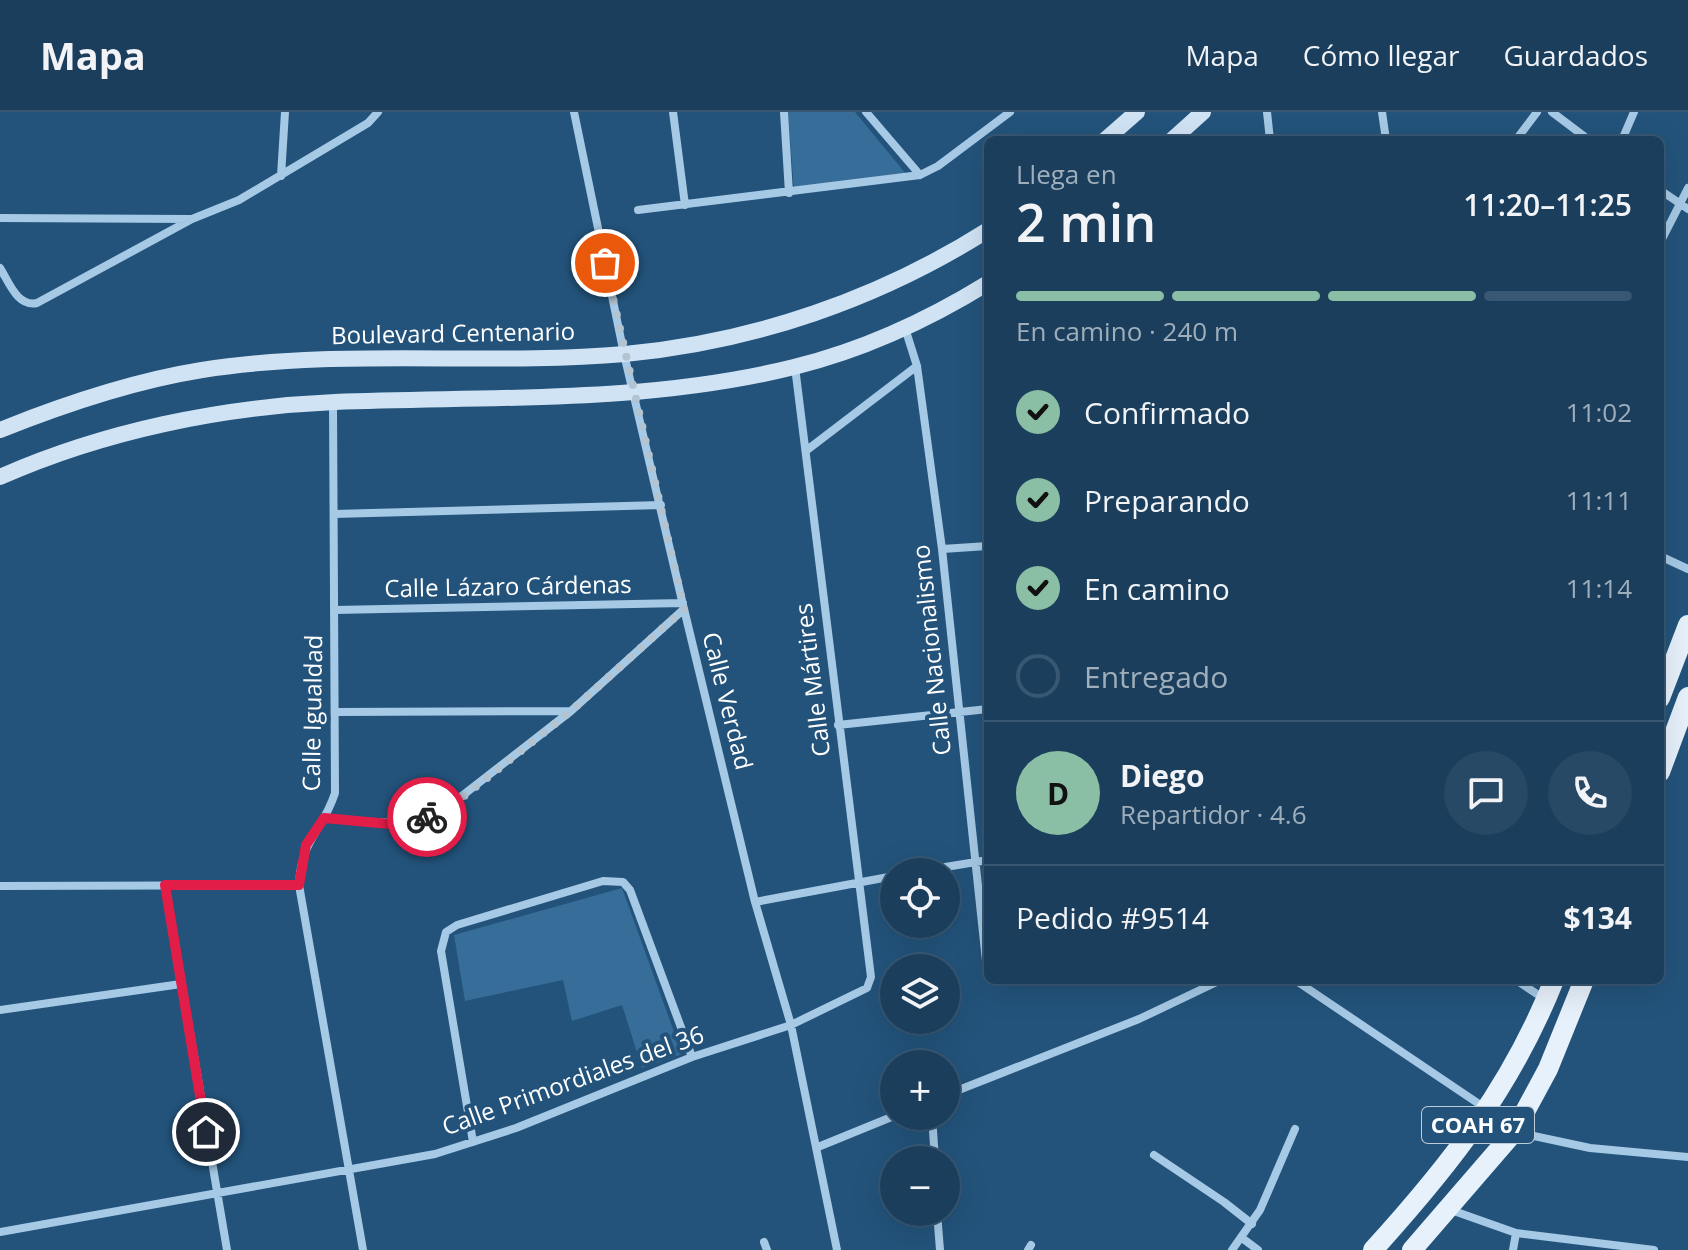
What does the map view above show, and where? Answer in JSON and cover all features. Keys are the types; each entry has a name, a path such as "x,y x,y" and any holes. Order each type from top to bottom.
{"main road":[{"path":"1110,136 1137,112"},
{"path":"1176,136 1203,112"},
{"name":"Boulevard Centenario","path":"0,430 125,388 202,370 299,361 624,354 707,342 783,324 870,294 936,263 984,233"},
{"path":"0,477 95,442 164,424 245,410 333,402 634,392 715,383 795,367 905,328 984,285"},
{"path":"1664,688 1688,625"},
{"path":"1664,761 1688,697"},
{"name":"COAH 67","path":"1373,1250 1453,1159 1489,1110 1517,1064 1552,984"},
{"name":"COAH 67","path":"1412,1250 1451,1210 1514,1132 1548,1069 1582,984"}],"street":[{"path":"281,176 285,112"},
{"path":"0,268 21,301 28,305 37,303 192,219 239,200 368,123 378,112"},
{"name":"Calle Verdad","path":"574,112 624,354 755,902 791,1025 837,1250"},
{"path":"673,112 685,205"},
{"path":"784,112 789,193"},
{"path":"866,112 920,175"},
{"path":"638,210 920,175 938,166 1010,112"},
{"path":"1267,112 1270,136"},
{"path":"1382,112 1385,136"},
{"path":"1519,136 1537,112"},
{"path":"1552,112 1584,136"},
{"path":"1624,136 1634,112"},
{"path":"1664,237 1684,207 1688,188"},
{"path":"1664,193 1684,207"},
{"path":"0,218 192,219"},
{"name":"Calle Nacionalismo","path":"905,328 917,366 942,549 984,943"},
{"path":"807,450 917,366"},
{"name":"Calle Mártires","path":"795,367 871,977 867,988"},
{"name":"Calle Igualdad","path":"333,402 335,793 324,818 306,845 299,885 363,1250"},
{"path":"334,514 661,505"},
{"path":"942,549 984,546"},
{"path":"1664,558 1688,569"},
{"path":"324,818 390,824 417,821 440,813 571,711 684,606"},
{"name":"Calle Lázaro Cárdenas","path":"334,610 684,606"},
{"path":"838,725 984,709"},
{"path":"335,712 571,711"},
{"path":"960,864 984,861"},
{"path":"755,902 880,878"},
{"path":"473,1142 441,951 446,932 457,925 603,881 623,882 630,890 692,1057"},
{"path":"165,885 227,1250"},
{"path":"0,886 299,885"},
{"path":"0,1010 181,984"},
{"path":"960,1089 1139,1019 1213,984"},
{"path":"1301,984 1489,1110"},
{"path":"1522,984 1546,1000"},
{"name":"Calle Primordiales del 36","path":"0,1232 435,1154 692,1057 791,1025 867,988"},
{"path":"818,1147 880,1122"},
{"path":"1232,1250 1252,1224 1295,1129"},
{"path":"1514,1132 1590,1148 1688,1157"},
{"path":"1154,1155 1252,1224"},
{"path":"1451,1210 1516,1233 1654,1250"},
{"path":"938,1226 940,1250"},
{"path":"1513,1250 1516,1233"},
{"path":"1242,1238 1258,1250"}],"shaded area":[{"path":"788,112 855,112 906,174 794,190"},
{"path":"622,888 682,1054 642,1068 622,1005 572,1021 563,980 465,1001 454,935"}],"way so far":[{"path":"427,817 440,813 458,801 571,711 684,609 605,263"}],"route":[{"path":"206,1132 165,885 299,885 306,845 324,818 390,824 427,817"}]}
